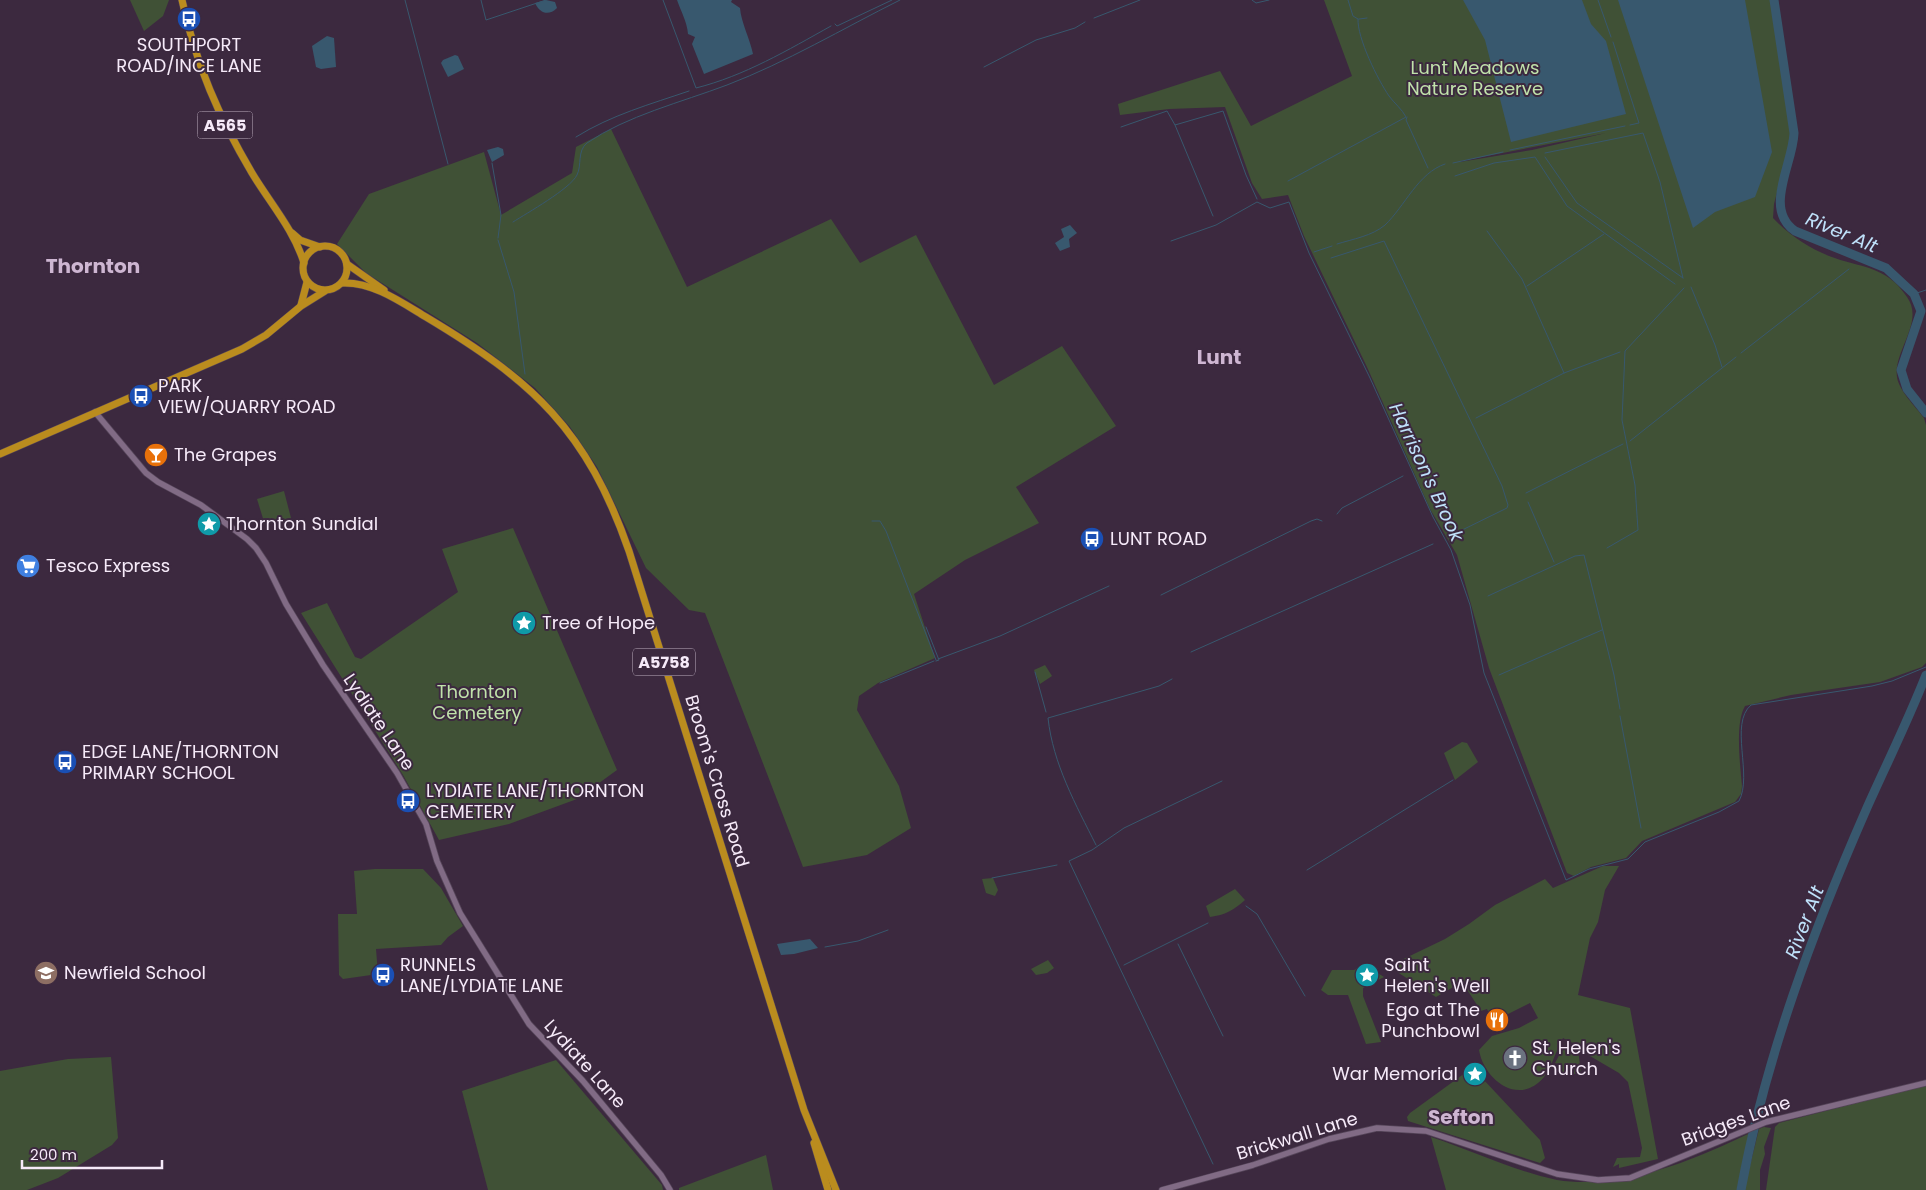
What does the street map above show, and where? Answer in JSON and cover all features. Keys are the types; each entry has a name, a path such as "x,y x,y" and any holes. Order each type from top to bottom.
{"highway":[{"name":"A565","path":"182,0 192,45 209,92 223,123 262,191 290,232 304,263 303,272 307,282 301,306"},
{"name":"A565","path":"290,232 300,240 320,247 336,249 343,255 347,264"},
{"path":"304,263 309,253 320,247"},
{"path":"307,282 318,290 333,290 343,283 347,264"},
{"name":"Broom's Cross Road","path":"347,264 396,300"},
{"name":"Broom's Cross Road","path":"343,283 361,284 396,300 476,347 526,385 569,432 607,494 629,551 811,1128 828,1190"},
{"path":"0,454 242,349 266,335 301,306 325,291"},
{"name":"Broom's Cross Road","path":"811,1128 836,1190"}],"main road":[{"name":"Lydiate Lane","path":"95,412 146,473 158,482 190,497 256,548 266,563 286,604 323,666 397,773 426,824 436,861 460,913 529,1024 583,1081 661,1175 670,1190"},
{"name":"Bridges Lane","path":"1557,1174 1598,1180 1630,1178 1766,1122 1926,1083"},
{"name":"Brickwall Lane","path":"1162,1190 1253,1165 1329,1139 1377,1128 1426,1131 1557,1174"}],"green space":[{"path":"130,0 169,0 163,16 144,31"},
{"name":"Lunt Meadows Nature Reserve","path":"1324,0 1771,0 1792,135 1774,204 1773,218 1792,235 1813,249 1881,273 1899,287 1912,307 1911,326 1899,357 1897,377 1901,388 1924,418 1926,425 1926,663 1922,667 1880,682 1791,695 1745,706 1739,733 1742,786 1741,794 1735,802 1642,841 1626,858 1591,867 1574,876 1567,873 1489,668 1457,555 1430,509 1367,367 1304,236 1288,195 1262,199 1252,183 1225,107 1169,109 1120,115 1118,104 1220,71 1251,126 1352,76","holes":["1606,133 1532,150 1460,162"]},
{"path":"611,129 687,287 831,219 860,263 916,235 994,385 1062,346 1116,426 1016,487 1039,523 965,560 914,594 935,658 878,683 859,696 857,710 899,786 911,828 867,855 803,867 705,613 689,610 646,568 597,467 570,427 535,388 477,343 366,273 337,244 369,194 484,152 501,215 572,173 576,147"},
{"path":"284,491 291,518 265,525 257,499"},
{"name":"Thornton Cemetery","path":"513,528 617,770 577,799 509,824 439,840 403,775 301,613 327,603 355,657 361,659 458,592 442,549"},
{"path":"1045,665 1052,676 1040,684 1034,670"},
{"path":"1462,742 1467,743 1478,762 1455,780 1444,753"},
{"path":"1603,866 1619,866 1605,890 1598,922 1590,938 1578,995 1630,1008 1658,1159 1619,1168 1619,1164 1613,1167 1617,1158 1640,1157 1642,1148 1628,1082 1619,1073 1578,1049 1581,1073 1567,1075 1558,1071 1559,1064 1555,1063 1565,1044 1575,1044 1563,1038 1547,1073 1534,1086 1524,1090 1514,1090 1504,1086 1495,1080 1488,1071 1482,1061 1479,1050 1492,1036 1519,1028 1538,1018 1530,1003 1508,1014 1495,1017 1493,1014 1490,1015 1487,1009 1481,1011 1462,982 1436,997 1391,968 1391,965 1445,939 1495,905 1545,879 1553,888"},
{"path":"423,869 441,888 463,926 441,945 376,949 378,974 343,979 339,975 338,914 357,914 354,871"},
{"path":"993,878 998,890 995,896 986,893 982,879"},
{"path":"1235,889 1245,900 1229,912 1210,917 1206,906"},
{"path":"1048,960 1054,968 1047,973 1036,975 1031,969"},
{"path":"1365,965 1384,977 1363,988 1363,996 1381,1042 1366,1044 1348,995 1328,995 1321,990 1332,970 1354,970"},
{"path":"111,1057 118,1138 112,1145 58,1178 27,1190 0,1190 0,1071 68,1059"},
{"path":"556,1060 662,1185 663,1190 488,1190 462,1091"},
{"path":"1465,1073 1474,1080 1483,1079 1540,1140 1545,1158 1540,1163 1408,1121 1407,1117 1410,1113"},
{"path":"1926,1085 1926,1190 1766,1190 1775,1127 1779,1123"},
{"path":"1764,1127 1771,1128 1764,1147 1765,1154 1760,1170 1760,1190 1744,1190 1759,1129"},
{"path":"1750,1133 1737,1190 1446,1190 1431,1137 1541,1176 1557,1180 1582,1182 1607,1181 1656,1171 1705,1154"},
{"path":"766,1155 773,1190 679,1190 679,1188"}],"water":[{"path":"546,0 555,2 557,8 554,11 545,13 539,10 535,3"},
{"path":"677,0 732,0 731,2 740,8 753,54 704,74 692,44 695,37 688,34"},
{"path":"1463,0 1582,0 1591,24 1606,41 1626,114 1511,142 1485,40"},
{"path":"1618,0 1745,0 1772,152 1755,197 1715,212 1693,228"},
{"path":"327,36 334,38 336,67 321,69 316,67 312,46"},
{"path":"455,55 458,56 464,69 448,77 441,63 443,60"},
{"path":"498,147 503,149 504,155 492,162 487,150"},
{"path":"1070,225 1077,233 1069,239 1070,247 1060,251 1055,243 1064,237 1061,229"},
{"path":"810,939 818,948 794,954 781,955 777,944"}],"waterway":[{"path":"405,0 448,164"},
{"path":"481,0 486,20 546,0"},
{"path":"663,0 696,88 731,77 782,53 831,26"},
{"path":"835,24 837,26 892,0"},
{"path":"513,222 538,207 573,181 577,175 584,146 602,133 655,110 749,76 793,56 900,0"},
{"path":"1094,18 1140,0"},
{"path":"1252,0 1256,3 1269,0"},
{"path":"1348,0 1353,16 1358,19"},
{"path":"1598,0 1611,37"},
{"name":"River Alt","path":"1774,0 1794,133 1782,185 1781,211 1786,222 1795,231 1886,268 1914,294 1921,311 1901,370 1907,389 1926,413"},
{"path":"1359,19 1367,18"},
{"path":"1288,181 1406,117 1389,96 1374,70 1364,47 1358,19"},
{"path":"984,67 1036,40 1075,28 1085,22"},
{"path":"1613,42 1639,123 1630,125"},
{"path":"576,137 617,116 689,91"},
{"path":"1121,127 1167,111 1175,125 1223,111 1246,175 1257,199"},
{"path":"1407,117 1406,120 1428,168"},
{"path":"1175,125 1213,216"},
{"path":"1510,150 1625,126"},
{"path":"1545,153 1643,133 1660,182 1683,278"},
{"path":"1453,163 1503,152"},
{"path":"1455,176 1494,163 1535,157 1567,206 1675,284"},
{"path":"1545,157 1577,203 1683,278"},
{"path":"492,163 501,215 498,238"},
{"path":"1337,244 1368,235 1380,229 1392,217 1419,182 1435,168 1445,164"},
{"name":"Harrison's Brook","path":"1171,241 1216,225 1257,202 1270,208 1289,202 1309,253 1370,378 1433,517 1451,550 1470,605 1484,673 1566,880 1589,869 1628,859 1645,842 1719,812 1739,801 1743,790 1744,778 1742,724 1745,714 1751,705 1872,686 1892,681 1926,667"},
{"path":"1487,231 1522,279 1564,373"},
{"path":"1527,286 1604,234"},
{"path":"498,240 514,292 525,374"},
{"path":"1331,258 1384,241 1502,486 1508,505 1507,508 1454,534"},
{"path":"1314,252 1332,246"},
{"path":"1741,353 1849,269"},
{"path":"1691,287 1722,367"},
{"path":"1607,548 1638,530 1635,485 1622,420 1625,351 1684,288"},
{"path":"1914,294 1926,290"},
{"path":"1476,418 1564,373 1620,352"},
{"path":"1630,441 1736,357"},
{"path":"1526,493 1623,444"},
{"path":"1337,514 1342,508 1403,476"},
{"path":"1528,502 1554,562"},
{"path":"1161,595 1311,521 1317,519 1322,521"},
{"path":"872,521 880,521 886,531 936,660"},
{"path":"1191,652 1433,544"},
{"path":"1488,596 1575,556 1584,555 1614,675 1620,709"},
{"path":"938,659 1000,636 1109,586"},
{"path":"926,627 939,660 936,661"},
{"path":"1499,675 1602,630"},
{"path":"880,683 934,661"},
{"path":"1035,672 1046,712"},
{"name":"River Alt","path":"1741,1190 1763,1092 1809,949 1846,856 1926,675"},
{"path":"1096,845 1066,784 1055,752 1048,718 1159,686 1172,679"},
{"path":"1620,716 1641,828"},
{"path":"1307,870 1453,780"},
{"path":"1213,1164 1069,861 1092,850 1124,828 1222,781"},
{"path":"992,878 1057,865"},
{"path":"1246,906 1257,914 1305,996"},
{"path":"1124,965 1208,923"},
{"path":"825,947 858,941 888,930"},
{"path":"1178,944 1223,1036"}],"place":[{"name":"SOUTHPORT ROAD/INCE LANE","path":"189,19"},
{"name":"PARK VIEW/QUARRY ROAD","path":"141,396"},
{"name":"The Grapes","path":"156,455"},
{"name":"Thornton Sundial","path":"209,524"},
{"name":"LUNT ROAD","path":"1092,539"},
{"name":"Tesco Express","path":"28,566"},
{"name":"Tree of Hope","path":"524,623"},
{"name":"EDGE LANE/THORNTON PRIMARY SCHOOL","path":"65,762"},
{"name":"LYDIATE LANE/THORNTON CEMETERY","path":"408,801"},
{"name":"Newfield School","path":"46,973"},
{"name":"RUNNELS LANE/LYDIATE LANE","path":"383,975"},
{"name":"Saint Helen's Well","path":"1367,975"},
{"name":"Ego at The Punchbowl","path":"1497,1020"},
{"name":"St. Helen's Church","path":"1515,1058"},
{"name":"War Memorial","path":"1475,1074"}],"district":[{"name":"Thornton","path":"93,266"},
{"name":"Lunt","path":"1219,357"},
{"name":"Sefton","path":"1461,1117"}]}
